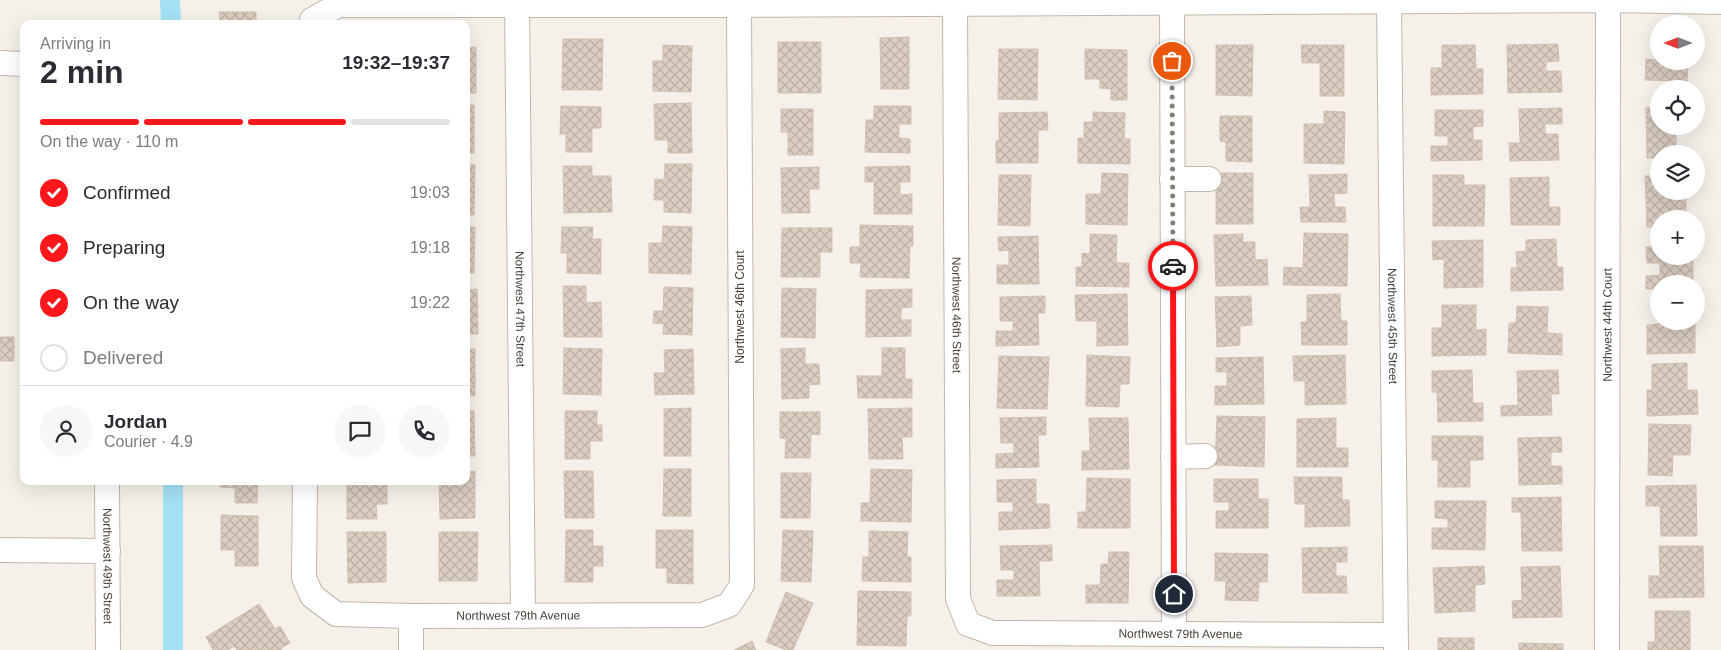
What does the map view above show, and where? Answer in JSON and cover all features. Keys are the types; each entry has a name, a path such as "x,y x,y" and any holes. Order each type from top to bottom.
{"street":[{"path":"314,20 338,5 516,3 739,5 1172,1 1608,0 1721,2"},
{"name":"Northwest 44th Court","path":"1607,650 1608,0"},
{"path":"1172,1 1174,633"},
{"name":"Northwest 45th Street","path":"1389,2 1395,643"},
{"name":"Northwest 47th Street","path":"516,3 523,616"},
{"name":"Northwest 46th Street","path":"955,4 958,599 968,624"},
{"name":"Northwest 46th Court","path":"730,605 742,586 739,5"},
{"path":"0,63 20,64"},
{"path":"1172,179 1209,179"},
{"path":"1173,457 1205,456"},
{"name":"Northwest 49th Street","path":"107,485 108,650"},
{"name":"Northwest 79th Avenue","path":"304,485 304,578 312,596 336,614 523,616 702,614 730,605"},
{"path":"0,550 108,551"},
{"path":"411,616 411,650"},
{"name":"Northwest 79th Avenue","path":"968,624 993,633 1174,633 1395,643"}],"building":[{"path":"219,12 256,12 256,20 220,20"},
{"path":"909,37 909,89 881,89 880,38"},
{"path":"563,39 603,39 602,90 562,90"},
{"path":"778,42 821,42 821,93 778,93"},
{"path":"1558,44 1559,61 1546,62 1546,71 1561,71 1562,92 1508,93 1507,45"},
{"path":"663,45 692,46 691,92 653,91 653,61 663,61"},
{"path":"1216,45 1253,45 1252,96 1216,95"},
{"path":"1301,45 1344,45 1344,96 1320,96 1320,63 1302,63"},
{"path":"1442,45 1475,45 1476,69 1483,69 1483,94 1431,95 1431,68 1442,68"},
{"path":"476,47 476,93 470,93 470,48"},
{"path":"999,49 1038,49 1037,100 998,99"},
{"path":"1085,49 1127,50 1127,100 1111,100 1111,89 1100,88 1100,79 1085,79"},
{"path":"1646,59 1650,59 1650,70 1688,70 1687,80 1645,80"},
{"path":"691,103 692,153 668,153 668,140 655,140 654,104"},
{"path":"470,105 474,105 474,153 470,153"},
{"path":"561,106 601,107 601,128 592,128 592,152 566,152 566,134 560,134"},
{"path":"874,106 911,106 911,124 899,124 899,138 910,139 910,153 865,152 866,120 874,120"},
{"path":"1562,108 1562,124 1545,124 1545,134 1558,134 1559,160 1510,161 1509,143 1520,143 1519,109"},
{"path":"1646,108 1650,108 1650,135 1676,135 1676,145 1650,145 1650,158 1647,158"},
{"path":"781,109 813,109 813,155 788,155 788,132 781,132"},
{"path":"1435,110 1483,110 1483,126 1473,127 1473,140 1482,140 1482,160 1431,161 1431,146 1448,146 1448,136 1435,136"},
{"path":"1324,111 1345,112 1344,164 1304,163 1304,124 1324,124"},
{"path":"1047,112 1048,130 1038,130 1038,163 996,163 996,141 999,141 999,113"},
{"path":"1093,112 1125,113 1124,139 1130,139 1130,164 1078,163 1078,138 1084,138 1084,122 1093,122"},
{"path":"1220,116 1252,116 1252,162 1226,161 1226,142 1220,141"},
{"path":"665,164 692,164 691,213 664,212 664,200 654,200 655,179 664,180"},
{"path":"470,165 475,165 474,215 470,215"},
{"path":"563,166 592,166 592,176 611,176 612,212 564,213"},
{"path":"910,166 910,182 900,182 900,195 912,194 912,214 874,214 874,182 865,182 865,167"},
{"path":"819,167 819,189 809,189 810,213 782,213 781,168"},
{"path":"1102,173 1128,174 1127,225 1086,224 1086,194 1101,194"},
{"path":"1216,173 1253,173 1253,224 1216,224"},
{"path":"1347,174 1347,193 1334,194 1335,207 1345,207 1346,222 1301,222 1300,207 1310,207 1309,175"},
{"path":"999,175 1031,175 1030,226 998,225"},
{"path":"1433,175 1464,175 1464,185 1485,185 1484,226 1433,226"},
{"path":"1645,176 1650,176 1650,200 1686,200 1686,210 1650,210 1650,227 1647,227"},
{"path":"1549,177 1549,207 1560,207 1560,225 1511,225 1510,178"},
{"path":"860,225 913,226 913,246 910,246 909,278 860,277 861,263 850,263 850,247 860,247"},
{"path":"663,226 692,227 691,274 649,273 649,243 662,243"},
{"path":"470,227 475,227 474,273 470,273"},
{"path":"562,227 593,227 592,239 601,239 601,274 567,273 567,253 561,253"},
{"path":"782,228 832,228 832,252 820,252 820,277 781,277"},
{"path":"1304,233 1348,234 1347,286 1283,285 1284,267 1303,268"},
{"path":"1090,234 1117,235 1116,263 1129,263 1129,287 1076,286 1076,267 1082,267 1082,253 1090,254"},
{"path":"1243,234 1243,242 1255,242 1255,260 1267,259 1268,285 1216,286 1214,235"},
{"path":"1038,236 1039,284 997,284 997,265 1009,265 1009,250 999,251 998,237"},
{"path":"1556,239 1557,267 1563,267 1563,290 1511,291 1511,268 1517,268 1516,252 1526,251 1526,240"},
{"path":"1483,240 1483,287 1444,288 1444,259 1433,260 1432,241"},
{"path":"1646,247 1650,247 1650,263 1647,263"},
{"path":"1660,265 1693,265 1693,275 1660,275"},
{"path":"1646,276 1650,276 1650,289 1646,289"},
{"path":"563,286 586,286 586,303 601,302 602,337 564,337"},
{"path":"664,287 693,288 692,335 663,334 664,324 653,323 654,311 663,311"},
{"path":"782,288 816,289 815,338 781,337"},
{"path":"477,289 478,334 470,334 470,290"},
{"path":"912,289 912,307 901,308 901,320 911,320 911,336 866,337 866,290"},
{"path":"1127,294 1128,345 1097,346 1097,321 1076,321 1075,295"},
{"path":"1340,294 1341,321 1347,321 1347,345 1302,345 1301,322 1307,322 1307,295"},
{"path":"1045,296 1045,313 1038,313 1039,345 996,346 996,331 1013,331 1013,321 1000,321 1000,297"},
{"path":"1251,296 1252,325 1240,326 1240,345 1217,347 1215,297"},
{"path":"1442,305 1476,305 1476,330 1486,329 1486,355 1432,356 1432,328 1442,328"},
{"path":"1517,306 1548,307 1547,333 1562,334 1562,355 1508,353 1509,323 1516,323"},
{"path":"1647,325 1650,325 1650,330 1695,330 1695,353 1647,354"},
{"path":"0,337 14,337 14,361 0,361"},
{"path":"564,348 602,349 601,395 563,394"},
{"path":"805,348 805,364 819,364 820,384 809,385 809,398 782,399 781,349"},
{"path":"882,348 905,348 905,379 912,379 912,398 858,398 857,376 882,376"},
{"path":"470,349 475,349 475,396 470,396"},
{"path":"693,349 694,394 655,395 654,373 665,373 664,350"},
{"path":"1087,355 1130,357 1129,384 1120,384 1119,407 1086,406"},
{"path":"1345,355 1346,404 1305,405 1305,381 1294,381 1293,356"},
{"path":"999,356 1049,357 1047,409 997,408"},
{"path":"1263,357 1264,404 1215,405 1215,386 1227,386 1227,372 1216,372 1216,358"},
{"path":"1687,363 1687,390 1697,390 1698,414 1647,416 1647,390 1652,390 1652,364"},
{"path":"1472,370 1473,403 1483,403 1483,421 1438,422 1437,392 1432,392 1432,371"},
{"path":"1558,370 1559,394 1551,394 1552,415 1501,416 1501,406 1518,405 1517,371"},
{"path":"691,408 691,456 664,456 664,409"},
{"path":"912,408 912,437 902,437 903,459 869,459 868,409"},
{"path":"470,411 474,411 475,456 470,456"},
{"path":"565,411 597,411 597,425 602,425 602,441 590,441 590,459 565,459"},
{"path":"780,412 820,412 820,435 811,434 810,458 785,458 786,439 780,438"},
{"path":"1217,416 1265,417 1264,467 1215,465"},
{"path":"1046,417 1046,435 1038,435 1039,467 996,468 996,454 1014,453 1014,443 1001,443 1000,418"},
{"path":"1089,418 1128,418 1129,469 1082,470 1082,451 1090,451"},
{"path":"1336,418 1336,448 1348,448 1348,467 1297,467 1297,419"},
{"path":"1649,424 1691,425 1690,455 1673,455 1672,476 1648,475"},
{"path":"1432,436 1483,436 1483,460 1470,460 1470,487 1438,487 1438,460 1432,460"},
{"path":"1561,437 1562,452 1551,452 1551,466 1562,466 1562,484 1519,485 1518,438"},
{"path":"664,469 691,469 691,516 663,516"},
{"path":"871,469 912,470 911,522 861,521 861,503 870,503"},
{"path":"475,471 475,518 440,519 439,485 470,485 470,472"},
{"path":"564,471 593,471 594,518 565,518"},
{"path":"781,473 811,473 810,518 781,518"},
{"path":"1294,477 1342,477 1342,500 1349,500 1350,526 1305,527 1305,504 1295,504"},
{"path":"1087,478 1130,479 1130,528 1078,528 1078,512 1086,512"},
{"path":"1036,479 1036,504 1049,504 1050,528 999,530 999,512 1013,512 1013,502 997,502 997,480"},
{"path":"1214,479 1258,479 1258,499 1268,499 1268,528 1216,528 1216,511 1229,511 1229,502 1214,502"},
{"path":"220,485 258,485 257,503 235,503 235,488 220,487"},
{"path":"347,485 387,485 387,504 376,504 377,519 347,519"},
{"path":"1696,485 1697,536 1661,536 1660,506 1646,506 1646,486"},
{"path":"1561,497 1562,551 1522,551 1521,512 1512,512 1512,498"},
{"path":"1435,501 1486,501 1485,550 1432,549 1432,528 1448,528 1448,519 1435,518"},
{"path":"221,515 258,516 258,566 235,566 235,550 221,550"},
{"path":"566,530 593,530 593,546 603,546 603,566 593,566 593,582 565,582"},
{"path":"656,530 693,530 693,584 667,583 667,568 656,568"},
{"path":"783,530 813,531 811,582 781,581"},
{"path":"869,531 908,532 907,557 911,557 911,582 862,581 863,557 869,557"},
{"path":"347,532 386,532 386,582 348,583"},
{"path":"439,532 478,532 477,581 439,581"},
{"path":"1052,545 1052,561 1039,561 1040,596 997,596 997,580 1014,580 1014,570 1001,570 1000,546"},
{"path":"1659,546 1703,546 1704,597 1649,598 1649,576 1660,576"},
{"path":"1347,547 1347,562 1336,562 1336,576 1346,576 1347,593 1303,593 1302,548"},
{"path":"1109,552 1129,552 1128,603 1086,603 1086,585 1100,585 1101,564 1108,564"},
{"path":"1215,553 1268,554 1267,582 1259,582 1258,601 1225,600 1226,581 1215,581"},
{"path":"1484,566 1485,584 1475,585 1475,611 1435,613 1433,568"},
{"path":"1560,566 1562,617 1513,618 1512,601 1522,600 1521,567"},
{"path":"858,591 911,592 911,616 907,616 906,646 857,645"},
{"path":"786,592 813,603 793,650 786,650 766,642"},
{"path":"259,604 275,629 280,626 290,643 281,648 282,650 237,650 234,646 228,650 213,650 206,637"},
{"path":"1655,611 1690,611 1690,650 1648,650 1648,642 1655,642"},
{"path":"1438,638 1474,638 1474,650 1438,650"},
{"path":"752,641 756,650 734,650"},
{"path":"1519,643 1563,644 1563,650 1519,650"}],"waterway":[{"path":"170,0 171,20"},
{"path":"173,485 173,650"}],"way so far":[{"path":"1172,61 1173,266"}],"route":[{"path":"1173,266 1174,594"}]}
